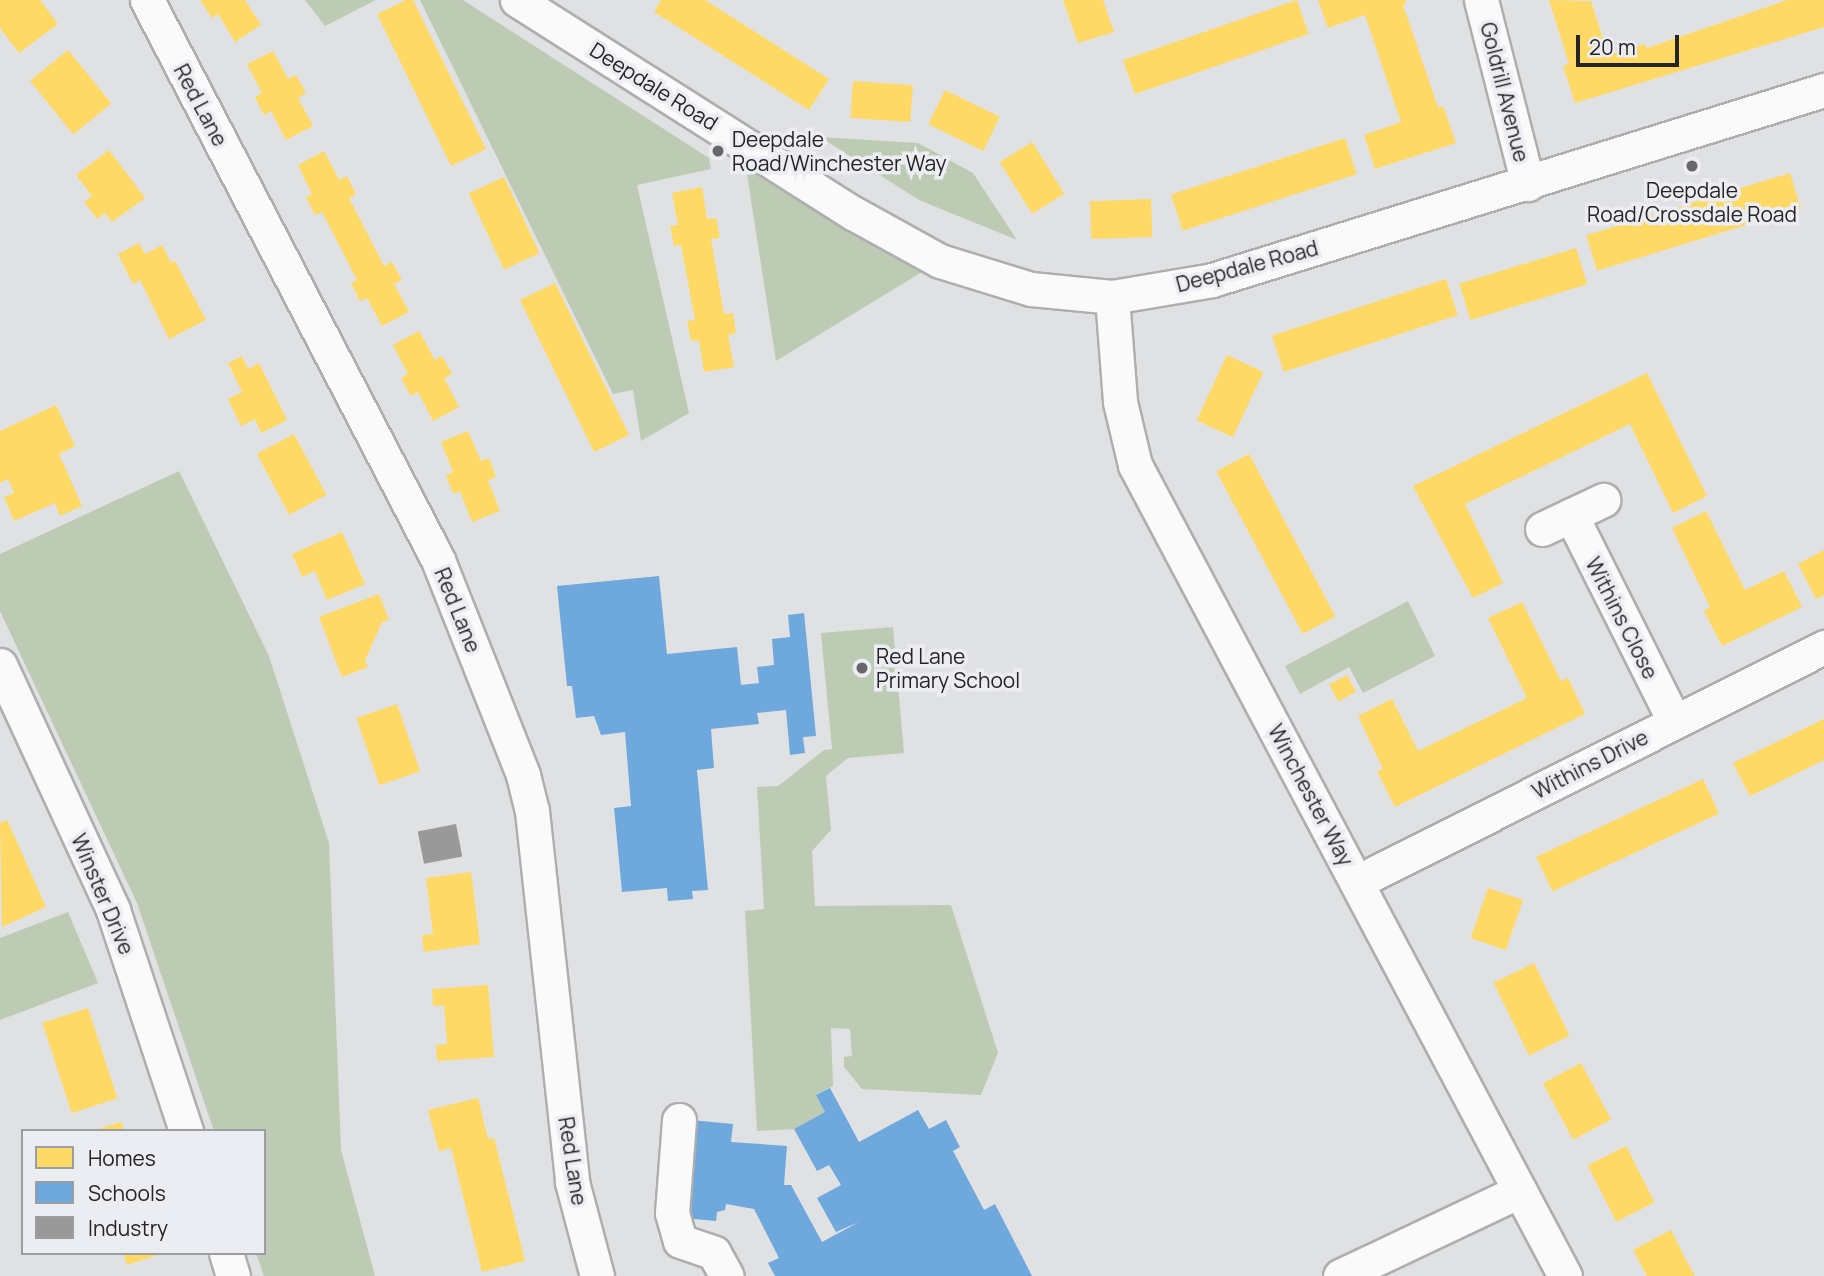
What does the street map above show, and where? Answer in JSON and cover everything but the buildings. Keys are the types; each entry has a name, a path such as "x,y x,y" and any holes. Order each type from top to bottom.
{"street":[{"name":"Red Lane","path":"147,0 438,560 523,775 532,811 572,1182 597,1276"},
{"name":"Deepdale Road","path":"517,0 853,213 940,261 1031,289 1112,297 1212,280 1824,90"},
{"name":"Goldrill Avenue","path":"1481,0 1528,184"},
{"name":"Winchester Way","path":"1112,297 1120,402 1135,465 1565,1276"},
{"name":"Withins Close","path":"1603,500 1556,522 1674,721"},
{"name":"Withins Drive","path":"1357,882 1824,647"},
{"name":"Winster Drive","path":"0,665 113,910 185,1129"},
{"path":"679,1120 672,1213 680,1241 714,1253 727,1276"},
{"path":"1339,1276 1520,1191"},
{"path":"227,1255 233,1276"}],"green space":[{"path":"305,0 376,0 325,26"},
{"path":"420,0 463,0 709,158 711,169 637,185 689,413 641,441 633,390 613,394"},
{"path":"820,137 918,143 973,173 1017,240 919,200"},
{"path":"742,142 940,261 776,361"},
{"path":"179,471 269,656 329,843 341,1150 375,1276 264,1276 257,1255 266,1255 266,1129 213,1129 137,903 0,611 0,554"},
{"path":"1408,601 1435,656 1363,693 1349,667 1300,694 1285,666"},
{"path":"893,627 904,753 848,758 826,776 831,830 812,851 815,906 951,905 998,1053 981,1095 862,1089 844,1067 844,1057 852,1056 850,1029 831,1028 833,1086 816,1095 825,1112 794,1129 757,1131 745,911 764,909 757,787 778,786 824,750 832,749 821,633"},
{"path":"68,912 98,983 0,1020 0,938"}],"place":[{"name":"Deepdale Road/Winchester Way","path":"718,151"},
{"name":"Deepdale Road/Crossdale Road","path":"1692,166"},
{"name":"Red Lane Primary School","path":"862,668"}]}
